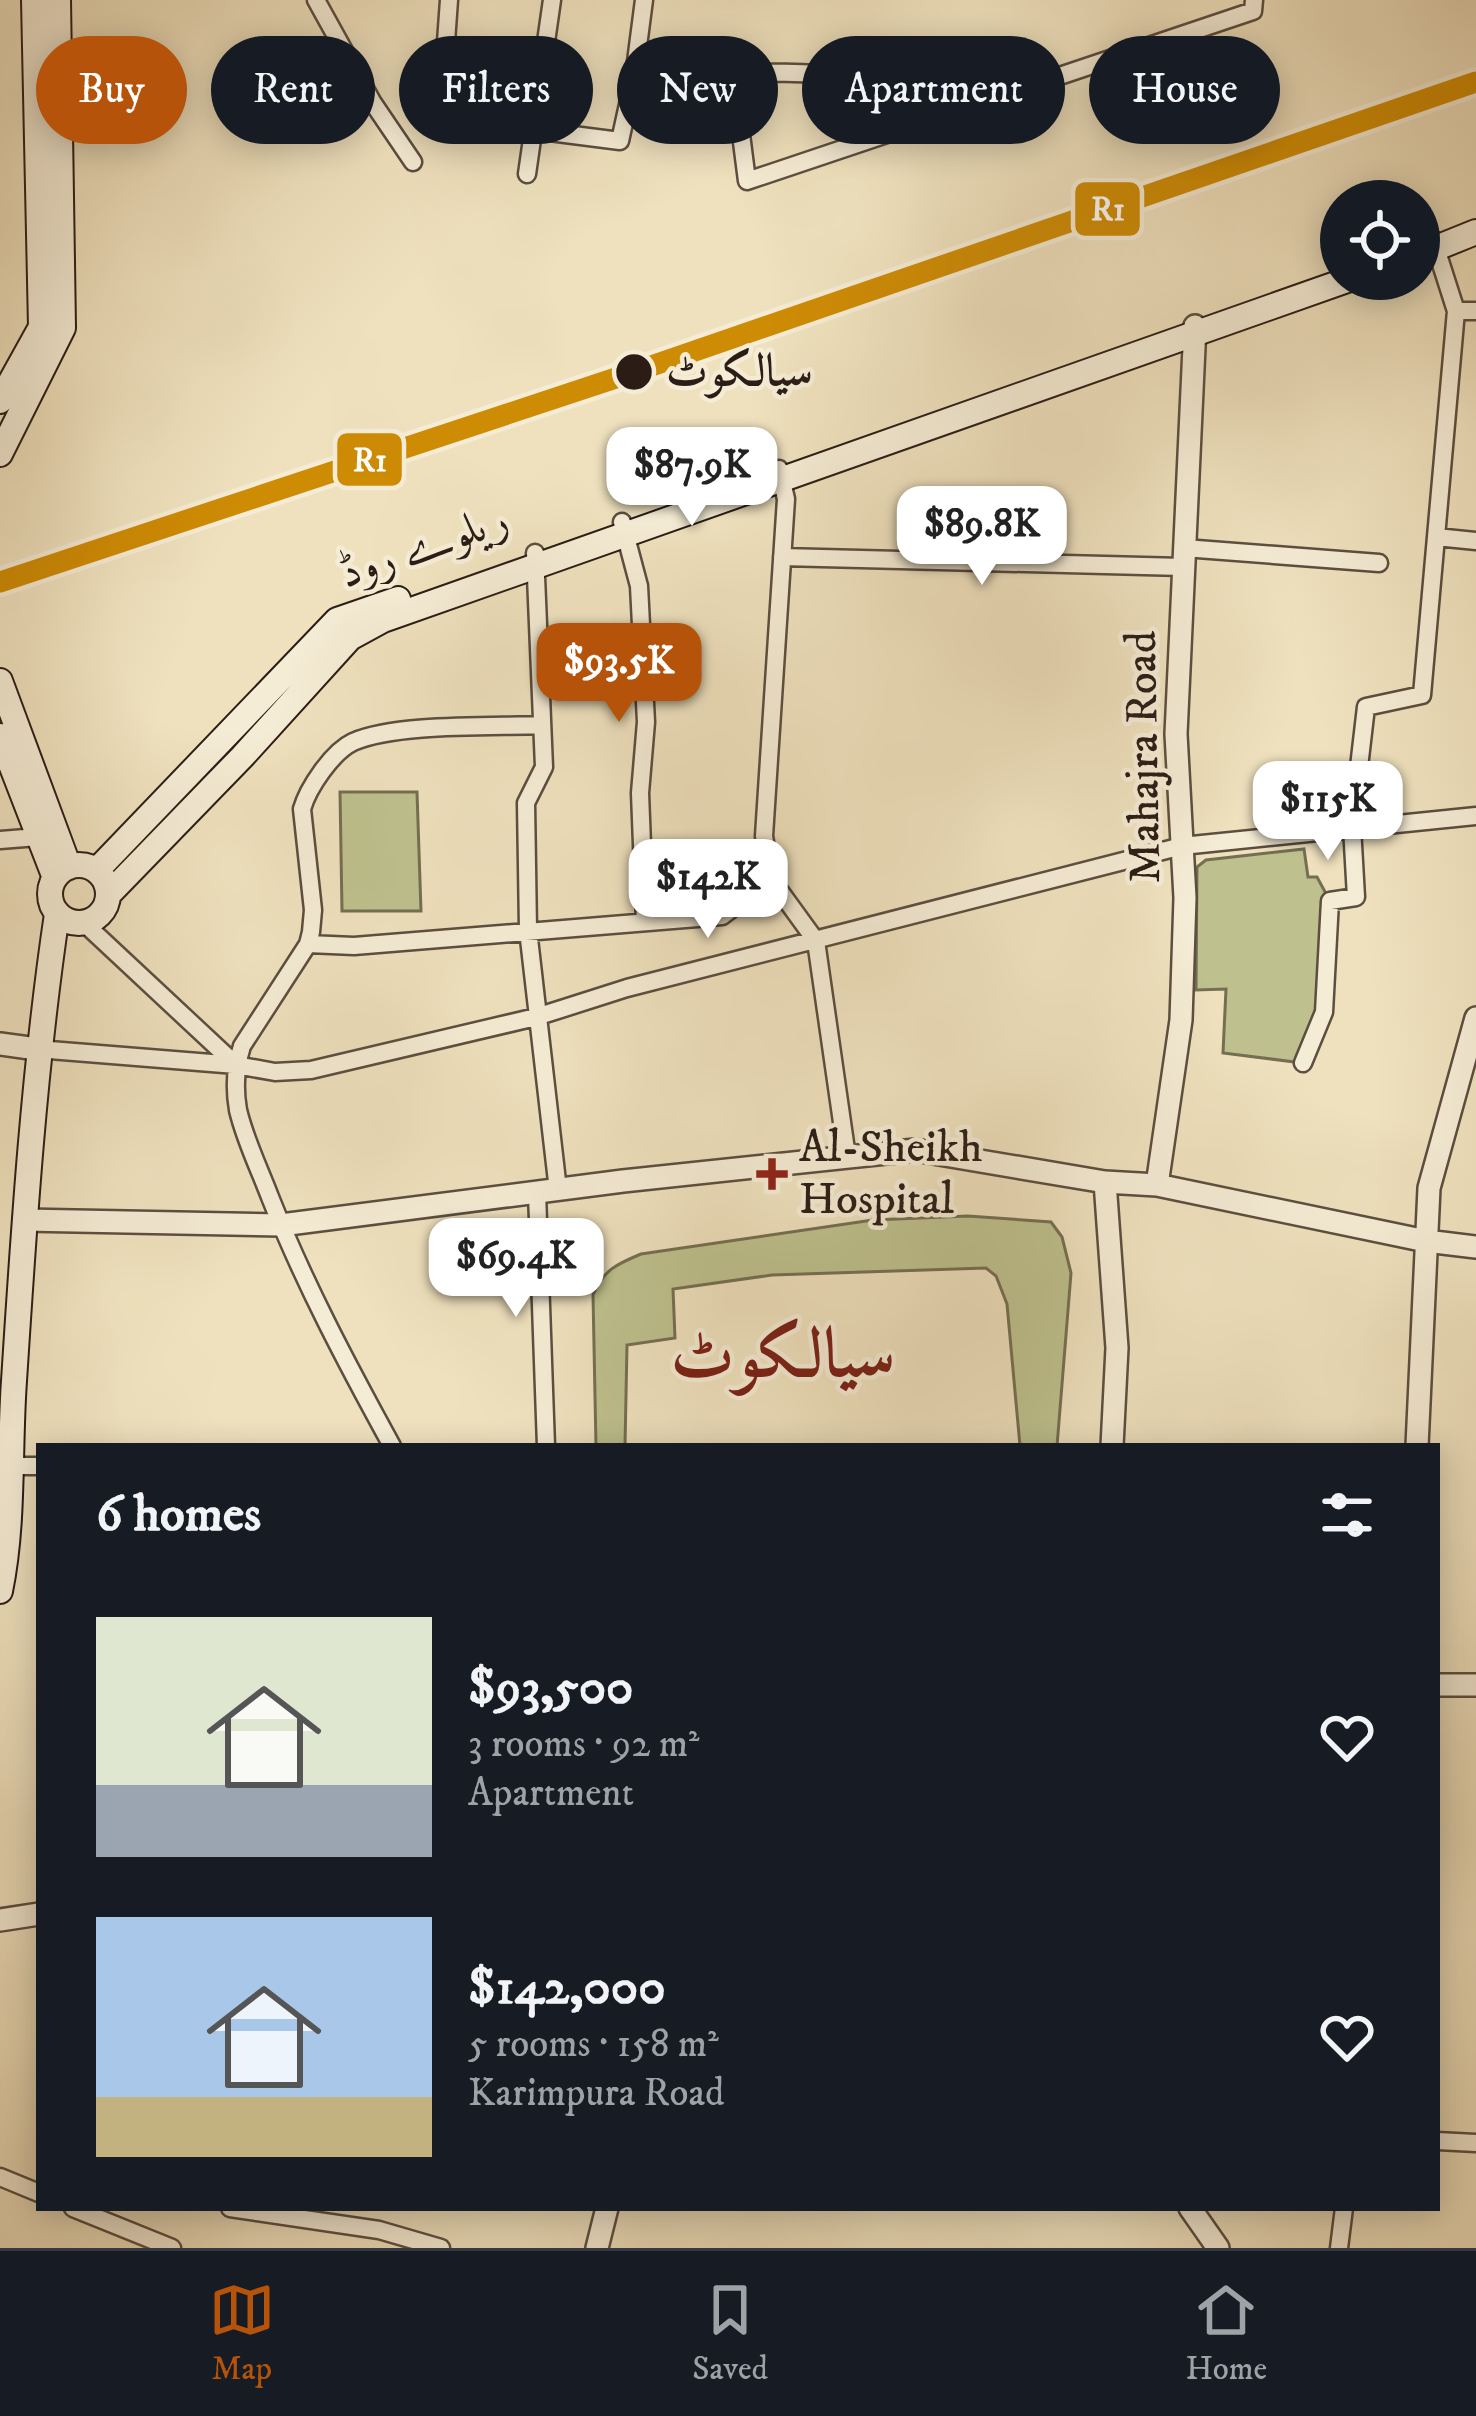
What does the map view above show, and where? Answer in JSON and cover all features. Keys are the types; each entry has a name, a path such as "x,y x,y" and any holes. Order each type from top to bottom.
{"main road":[{"path":"0,454 42,347 34,0"},
{"path":"0,401 63,328 58,0"},
{"path":"1440,240 1476,222"},
{"path":"1440,242 1476,232"},
{"name":"ریلوے روڈ","path":"103,882 337,620 535,560 1195,330 1320,280"},
{"path":"1195,330 1320,289"},
{"path":"0,681 62,873 50,897 57,914 84,923 101,914 103,882 88,866 62,873"},
{"path":"0,736 38,837 62,873"},
{"path":"0,1591 8,1550 4,1466 37,1049 57,914"}],"street":[{"path":"316,0 373,103 413,162"},
{"path":"446,36 449,0"},
{"path":"547,36 552,0"},
{"path":"639,36 644,0"},
{"path":"742,144 747,181 1253,11 1253,0"},
{"path":"527,174 532,144"},
{"path":"1303,1063 1324,1012 1330,902 1356,897 1352,826 1366,707 1422,695 1456,311 1440,275"},
{"path":"1456,311 1476,311"},
{"name":"Mahajra Road","path":"1157,1185 1181,1020 1185,898 1176,734 1195,330"},
{"path":"780,474 786,499 764,836 771,879 816,941 847,1157"},
{"path":"623,528 639,586 643,654 646,722 640,793 645,922"},
{"path":"1436,537 1476,541"},
{"path":"782,557 1379,563"},
{"path":"535,560 544,767 526,803 528,930 548,1192 547,1443"},
{"path":"390,1443 328,1329 281,1225 244,1132 236,1065 242,1046 308,944 313,910 302,809 340,752 356,741 428,729 542,724"},
{"path":"0,1044 288,1072 336,1066 1182,846 1476,816"},
{"path":"0,840 38,837"},
{"path":"308,944 353,946 722,916 771,879"},
{"path":"84,923 236,1065"},
{"path":"1417,1443 1430,1188 1476,1018"},
{"path":"24,1220 281,1225 915,1150 1105,1182 1157,1185 1426,1241 1476,1247"},
{"path":"1105,1182 1117,1348 1112,1443"},
{"path":"4,1466 36,1466"},
{"path":"1440,1685 1476,1685"},
{"path":"0,1920 36,1914"},
{"path":"1440,2141 1476,2143"},
{"path":"0,2177 36,2192"},
{"path":"80,2211 172,2248"},
{"path":"121,2228 128,2211"},
{"path":"250,2211 379,2230 441,2248"},
{"path":"597,2248 606,2211"},
{"path":"1192,2211 1218,2248"},
{"path":"1340,2248 1344,2211"}],"green space":[{"path":"340,792 417,792 421,911 342,911"},
{"path":"1304,849 1308,877 1317,877 1330,901 1324,1012 1303,1063 1223,1053 1226,989 1196,990 1197,867 1206,860"},
{"path":"968,1216 1051,1222 1062,1237 1071,1273 1057,1443 1020,1443 1007,1304 996,1276 986,1268 772,1275 673,1289 675,1338 627,1345 625,1443 596,1443 593,1295 606,1274 641,1254 873,1220"}],"transit line":[{"name":"R1","path":"0,582 634,372 1476,82"}],"place":[{"name":"سیالکوٹ","path":"634,372"},
{"name":"Al-Sheikh Hospital","path":"772,1174"}],"district":[{"name":"سیالکوٹ","path":"783,1356"}]}
